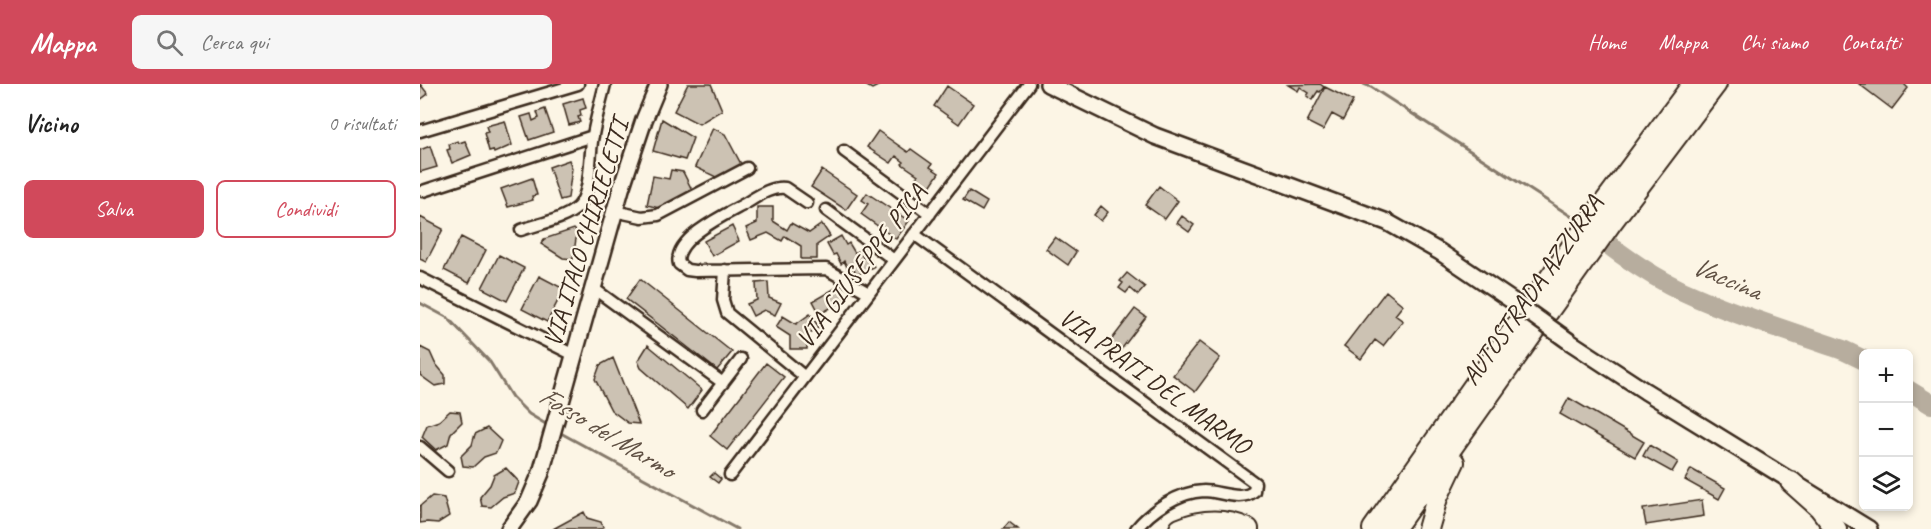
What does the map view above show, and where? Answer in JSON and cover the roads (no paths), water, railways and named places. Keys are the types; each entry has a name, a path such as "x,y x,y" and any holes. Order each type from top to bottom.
{"highway":[{"name":"AUTOSTRADA AZZURRA","path":"1373,529 1474,386 1585,245 1693,84"},
{"name":"AUTOSTRADA AZZURRA","path":"1604,218 1716,84"},
{"name":"AUTOSTRADA AZZURRA","path":"1394,529 1528,342 1585,245"},
{"path":"1428,529 1435,503 1450,468 1508,383 1528,342"},
{"path":"1363,529 1439,426 1474,386"},
{"path":"1791,482 1819,507 1836,529"},
{"path":"1180,529 1195,523 1212,521 1228,522 1248,529"},
{"path":"1197,529 1212,527 1233,529"}],"main road":[{"name":"VIA ITALO CHIRIELETTI","path":"509,529 532,495 549,450 614,211 634,148 659,84"},
{"path":"1048,84 1136,128 1387,222 1440,252 1645,392 1869,529"}],"street":[{"path":"420,131 578,84"},
{"path":"521,230 566,214 580,204 586,190 593,136 605,84"},
{"name":"VIA GIUSEPPE PICA","path":"730,475 1029,84"},
{"path":"423,191 593,136"},
{"path":"844,151 930,214"},
{"path":"614,211 642,217 658,215 747,168"},
{"path":"807,204 789,190 781,187 775,188 703,227 678,256 679,264 687,270 826,269 869,293"},
{"path":"826,210 894,260"},
{"name":"VIA PRATI DEL MARMO","path":"914,234 1255,483 1254,491 1245,496 1205,491 1182,496 1162,506 1136,529"},
{"path":"725,270 723,300 727,313 805,377"},
{"path":"420,278 574,355"},
{"path":"593,288 723,383"},
{"path":"702,410 741,359"},
{"path":"420,447 448,471"}],"waterway":[{"path":"1364,84 1580,222"},
{"name":"Vaccina","path":"1588,229 1640,267 1682,291 1732,312 1859,358"},
{"name":"Fosso del Marmo","path":"420,303 448,318 490,362 512,397 529,414 549,426"},
{"name":"Vaccina","path":"1913,393 1931,404"},
{"name":"Fosso del Marmo","path":"557,431 737,529"}]}
